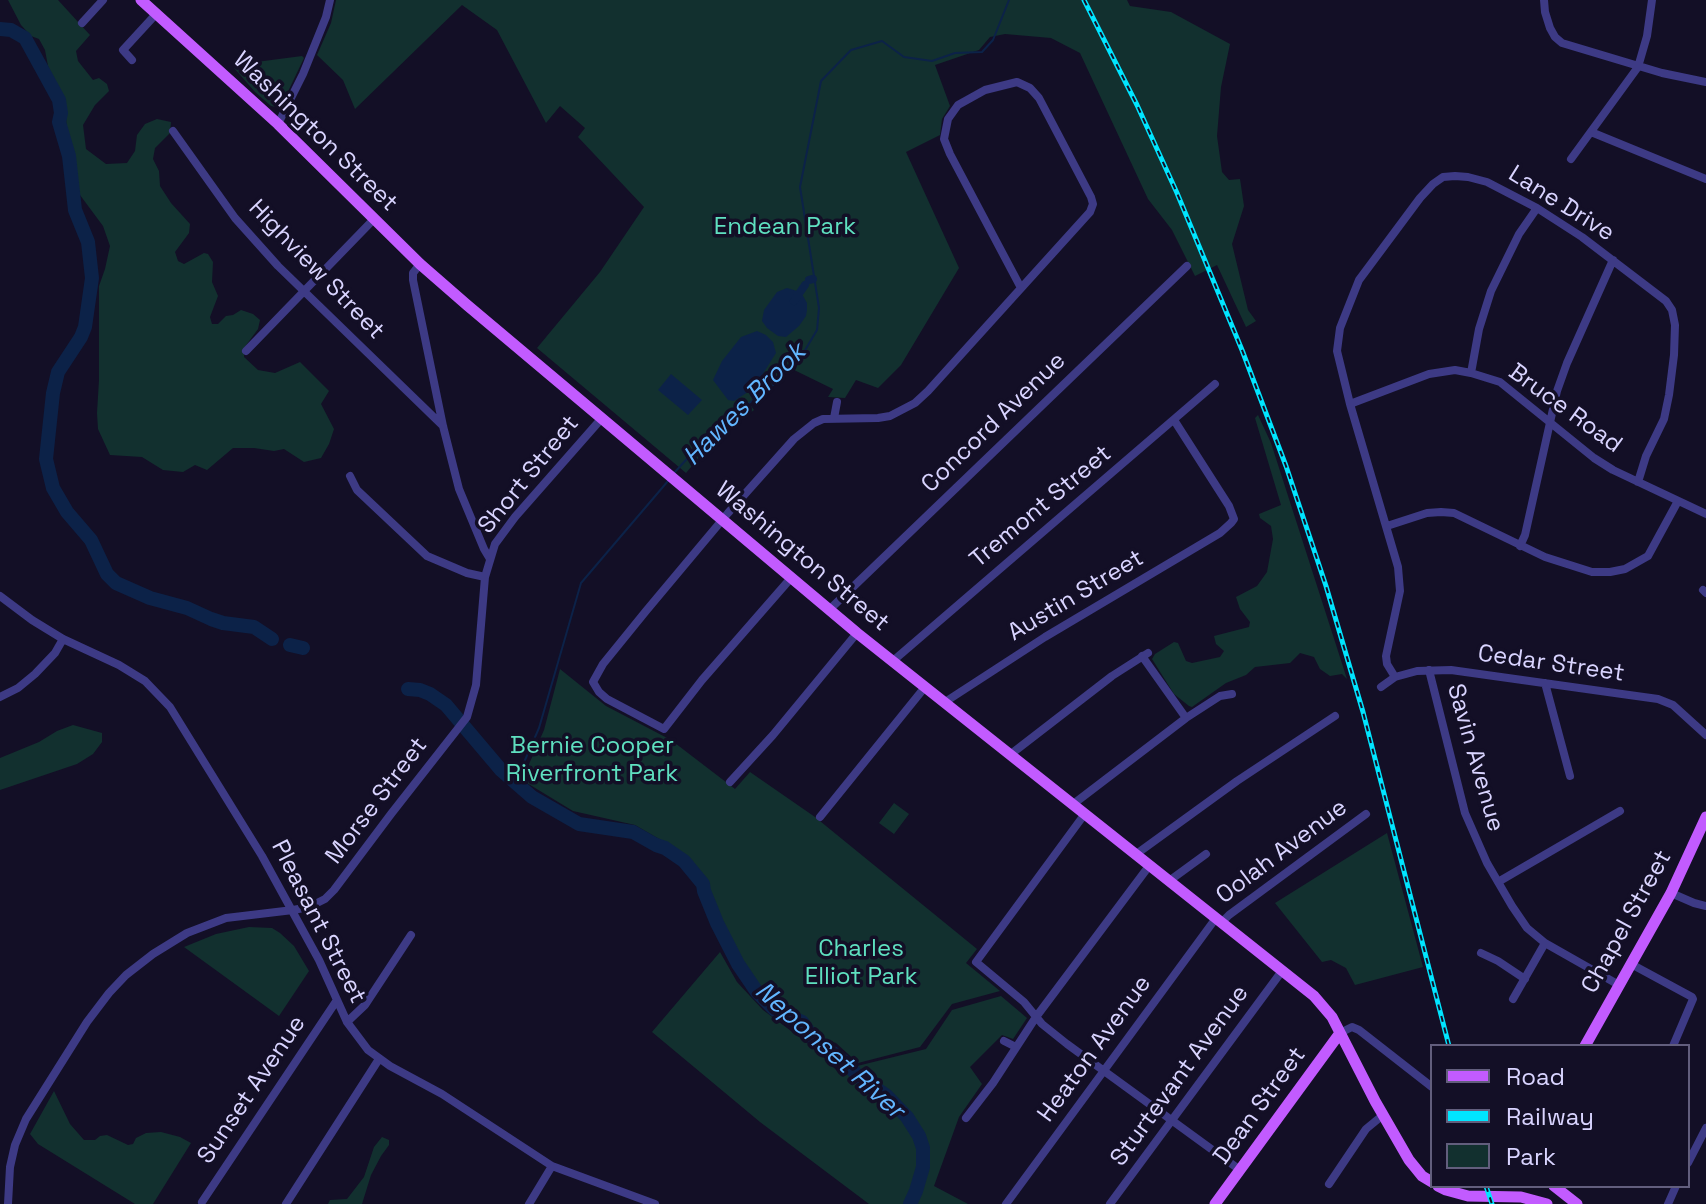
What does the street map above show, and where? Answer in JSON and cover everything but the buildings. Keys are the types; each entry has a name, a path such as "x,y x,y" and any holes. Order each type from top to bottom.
{"main road":[{"name":"Washington Street","path":"141,0 278,124 420,264 467,305 857,633 1322,1004 1332,1017 1409,1160 1430,1181"},
{"name":"Chapel Street","path":"1586,1044 1671,893 1706,817"},
{"name":"Dean Street","path":"1215,1204 1340,1033"},
{"path":"1442,1188 1468,1200 1529,1198 1547,1204"},
{"path":"1557,1188 1577,1204"}],"street":[{"path":"82,23 103,0"},
{"path":"278,124 303,74 330,0"},
{"path":"1544,0 1550,28 1562,43 1638,67 1706,82"},
{"path":"1571,159 1638,67 1652,0"},
{"path":"132,60 123,50 157,13"},
{"path":"791,578 702,680 664,729 607,699 593,682 646,611 794,439 814,423 834,418 858,420 890,416 915,403 928,391 1090,212 1093,204 1091,197 1039,98 1030,88 1017,82 985,90 958,105 948,119 944,139 1021,288"},
{"name":"Highview Street","path":"173,131 244,229 443,426"},
{"path":"1591,132 1706,179"},
{"name":"Lane Drive","path":"1395,677 1386,656 1400,591 1398,567 1337,351 1342,319 1359,280 1420,198 1443,177 1468,177 1487,182 1537,208 1613,260 1666,301 1672,310 1674,355 1664,419 1646,456 1638,482"},
{"path":"1471,373 1479,329 1491,291 1519,234 1537,208"},
{"path":"246,351 374,219"},
{"path":"1520,546 1567,363 1613,260"},
{"path":"420,264 413,273 413,280 443,426 459,489 490,559"},
{"name":"Concord Avenue","path":"829,610 1187,266"},
{"name":"Bruce Road","path":"1350,404 1429,374 1455,370 1471,373 1500,382 1594,458 1706,514"},
{"name":"Tremont Street","path":"894,660 1215,384"},
{"path":"834,418 837,402"},
{"name":"Short Street","path":"490,559 503,532 602,418"},
{"name":"Austin Street","path":"945,702 1045,637 1220,533 1234,519 1229,506 1174,420"},
{"path":"350,476 357,490 427,556 485,577"},
{"path":"1387,526 1427,513 1454,513 1545,557 1592,572 1625,569 1648,556 1678,501"},
{"name":"Morse Street","path":"8,1204 10,1167 26,1119 87,1022 109,993 153,954 187,933 238,916 293,910 318,903 334,890 467,717 476,685 482,597 490,559"},
{"name":"Pleasant Street","path":"0,596 63,639 145,681 170,707 293,910 347,1022 379,1059 442,1094 552,1166 651,1203"},
{"path":"730,782 857,633"},
{"path":"0,697 35,674 55,653 63,639"},
{"path":"1011,754 1145,654 1186,718"},
{"name":"Cedar Street","path":"1381,687 1395,677 1429,670 1462,671 1545,683 1667,702 1679,709 1706,735"},
{"name":"Savin Avenue","path":"1429,670 1465,813 1498,882 1527,928 1545,943 1619,985"},
{"path":"1545,683 1570,776"},
{"path":"820,817 925,687"},
{"path":"1072,805 1186,718 1220,696 1232,694"},
{"path":"1135,855 1237,781 1335,716"},
{"path":"1498,882 1620,811"},
{"name":"Oolah Avenue","path":"1219,920 1366,814"},
{"path":"1084,815 976,962 1024,1002 1042,1024 1240,1170"},
{"path":"1169,881 1206,854"},
{"path":"966,1118 1036,1017 1149,866"},
{"path":"1671,893 1706,906"},
{"name":"Heaton Avenue","path":"1006,1204 1219,920"},
{"path":"347,1022 365,1005 411,935"},
{"path":"1513,999 1545,943"},
{"path":"1481,953 1525,979"},
{"path":"1631,964 1692,997 1674,1044"},
{"name":"Sturtevant Avenue","path":"1110,1204 1282,971"},
{"name":"Sunset Avenue","path":"202,1202 337,1000"},
{"path":"1340,1033 1352,1027 1359,1030 1430,1085"},
{"path":"1004,1041 1016,1047"},
{"path":"286,1204 379,1059"},
{"path":"1329,1184 1366,1129 1383,1115"},
{"path":"1690,1159 1706,1128"},
{"path":"529,1204 552,1166"}],"green space":[{"path":"8,0 58,0 90,35 76,51 78,61 93,80 99,78 107,84 109,91 95,105 83,125 86,149 106,164 127,163 135,151 137,135 145,124 157,119 171,122 170,133 155,148 153,159 159,171 160,186 190,224 189,233 175,252 178,261 184,264 204,253 213,262 212,282 218,296 210,317 212,324 218,324 226,316 241,310 260,320 258,329 244,348 244,357 258,370 275,373 300,362 329,391 321,404 334,429 321,458 304,462 284,449 233,448 207,470 195,465 183,472 163,470 142,457 110,455 98,429 97,413 99,286 110,246 103,226 80,195 65,106 48,66 45,50 39,39 31,36 21,25"},
{"name":"Endean Park","path":"336,0 1127,0 1130,6 1171,12 1230,44 1221,87 1217,136 1222,172 1229,180 1240,179 1244,206 1232,244 1248,310 1256,321 1246,327 1217,265 1195,276 1172,230 1148,199 1080,53 1051,38 1005,34 990,37 979,50 935,65 950,106 942,119 940,135 906,152 959,268 901,365 878,388 856,380 845,398 828,397 833,389 790,368 767,393 749,403 754,410 717,436 686,473 537,348 600,272 644,207 578,137 585,128 560,106 546,123 497,30 462,5 355,109 343,80 317,55 331,23"},
{"path":"304,58 284,100 276,107 255,92 234,68 241,64"},
{"path":"1258,415 1271,443 1347,679 1342,674 1330,676 1320,669 1314,657 1300,653 1290,663 1255,667 1192,707 1174,694 1152,659 1174,642 1178,643 1186,661 1192,663 1220,657 1224,651 1216,644 1214,636 1249,627 1250,622 1236,597 1257,586 1267,572 1273,539 1271,526 1259,514 1281,505 1255,418"},
{"path":"560,669 606,706 671,740 735,789 750,772 815,817 977,949 966,963 1000,991 952,1004 920,1047 858,1063 836,1043 823,1039 809,1029 790,1009 760,991 725,930 706,879 685,854 635,825 573,811 522,780 544,730"},
{"path":"73,725 102,733 102,742 93,754 77,764 0,790 0,758"},
{"path":"894,803 909,814 894,834 879,823"},
{"path":"1387,833 1423,967 1355,985 1346,968 1331,960 1322,962 1275,903"},
{"path":"249,927 272,928 280,933 294,946 309,971 279,1016 184,947 216,934"},
{"path":"720,952 737,982 763,1010 819,1052 837,1071 926,1049 952,1010 1001,996 1027,1018 1013,1039 1002,1035 970,1067 982,1084 959,1117 934,1186 968,1204 869,1204 760,1122 652,1032"},
{"path":"54,1091 70,1124 84,1140 107,1135 128,1145 146,1133 161,1132 191,1143 153,1204 135,1204 38,1144 30,1134"},
{"path":"382,1137 389,1140 389,1145 371,1175 362,1204 328,1204 330,1200 347,1199 364,1177 374,1147"}],"water":[{"path":"787,288 803,296 807,310 799,326 786,337 778,336 762,321 764,310 777,292"},
{"path":"757,331 773,342 776,353 754,388 734,401 728,400 713,380 722,361 741,337"},
{"path":"671,374 702,400 688,415 658,390"}],"waterway":[{"name":"Hawes Brook","path":"674,473 718,425 769,389 801,357 817,330 819,308 800,187 821,81 851,50 882,41 904,57 932,61 955,53 982,52 993,40 1009,0"},
{"name":"Neponset River","path":"0,29 11,30 25,38 59,100 59,122 69,156 75,210 88,242 92,278 85,327 58,372 53,393 46,459 53,488 67,512 91,540 107,574 116,583 223,623 254,627 272,639"},
{"name":"Hawes Brook","path":"809,280 813,279"},
{"path":"794,301 805,285"},
{"name":"Hawes Brook","path":"515,783 539,728 581,583 668,481"},
{"name":"Neponset River","path":"290,645 303,648"},
{"name":"Neponset River","path":"408,689 430,694 446,705 501,770 532,797 579,824 633,832 684,861 703,884 717,923 757,992 775,1010 802,1022 812,1037 887,1096 907,1117 923,1148 923,1167 910,1204"}],"railway":[{"path":"1084,0 1177,193 1286,466 1363,712 1448,1044"},
{"path":"1487,1188 1492,1204"}],"park label":[{"name":"Bernie Cooper Riverfront Park","path":"592,760"},
{"name":"Charles Elliot Park","path":"861,963"}]}
